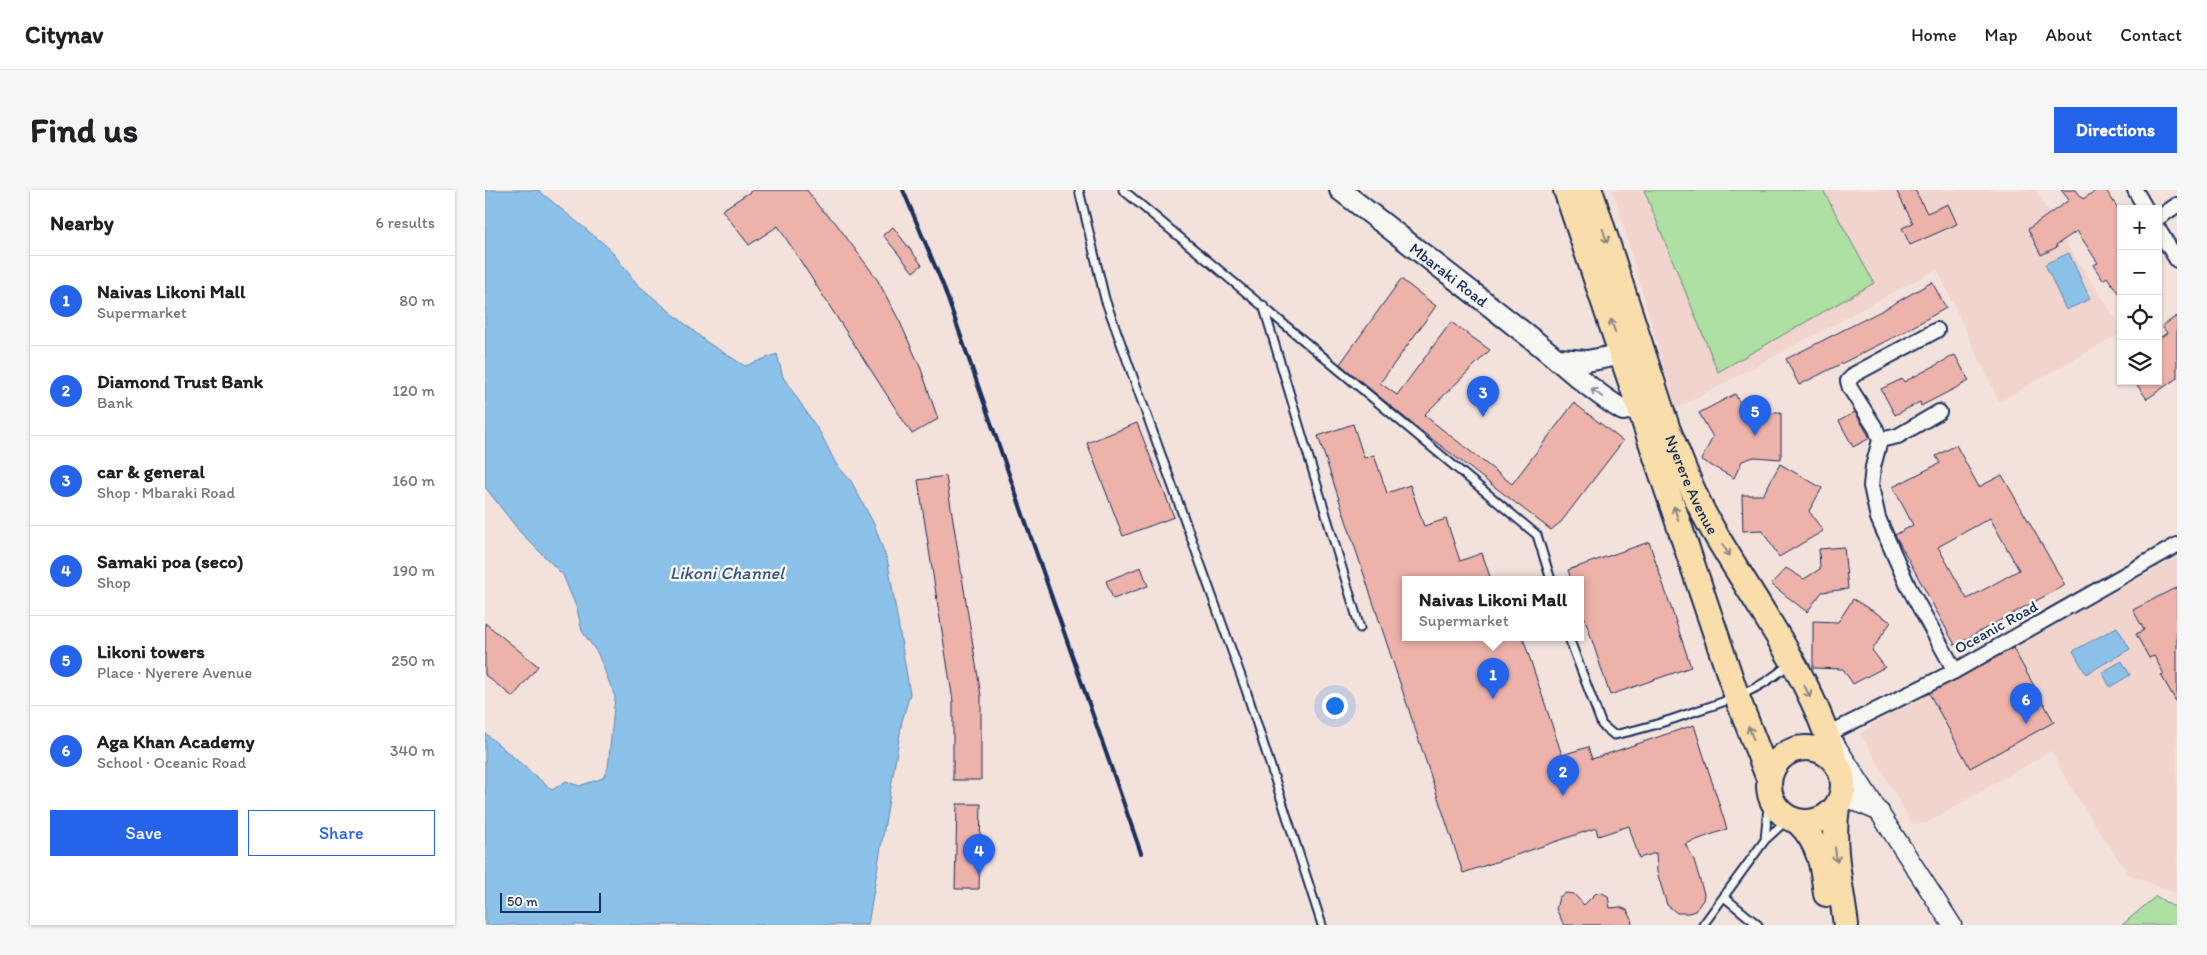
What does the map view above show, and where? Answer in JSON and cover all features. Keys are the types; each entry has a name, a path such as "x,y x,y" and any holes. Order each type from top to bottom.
{"highway":[{"name":"Nyerere Avenue","path":"1567,190 1633,352"},
{"name":"Nyerere Avenue","path":"1590,190 1633,352 1737,697 1769,787"},
{"name":"Nyerere Avenue","path":"1650,404 1678,454 1704,513 1792,661 1828,734 1835,762"},
{"path":"1831,925 1825,879 1817,846 1810,833 1776,809 1769,787 1773,767 1791,751 1803,748 1815,749 1826,754 1835,762 1842,778 1834,826 1846,925"},
{"path":"1794,821 1810,823 1820,820 1839,801"}],"main road":[{"name":"Mbaraki Road","path":"1340,190 1558,359 1593,391 1623,410 1650,404"},
{"path":"1558,359 1587,361 1633,352"}],"street":[{"path":"2135,190 2144,205"},
{"path":"2162,215 2177,205"},
{"path":"2162,236 2177,260"},
{"path":"1937,330 1855,374 1848,381 1850,388 1880,440 1873,467 1871,486 1878,518 1908,586 1955,671"},
{"path":"1880,440 1898,436 1939,412"},
{"name":"Oceanic Road","path":"1828,734 1955,671 2177,545"},
{"path":"1828,734 1952,925"},
{"path":"1839,801 1881,813"}],"lane":[{"path":"1079,190 1105,299 1246,690 1323,925"},
{"path":"1123,190 1537,535 1550,576"},
{"path":"1262,305 1360,628"},
{"path":"1570,641 1602,725 1614,735 1646,729 1754,690 1775,677 1792,661"},
{"path":"1765,840 1769,787"},
{"path":"1703,925 1765,840 1794,821"},
{"path":"1724,896 1758,925"}],"shaded area":[{"path":"1613,190 2036,190 2059,232 2117,321 2117,335 1999,402 1937,269 1676,409"},
{"path":"2177,557 2177,894 2128,874 2074,793 2051,751 1925,824 1911,823 1860,734 1889,714"}],"green space":[{"path":"1644,190 1823,190 1874,283 1718,372"},
{"path":"2156,896 2172,906 2177,906 2177,925 2122,925"}],"water":[{"name":"Likoni Channel","path":"485,190 538,190 609,248 637,284 708,343 745,366 777,354 783,377 821,434 836,464 851,481 874,524 888,563 910,694 902,721 868,925 485,925 485,733 552,790 566,781 579,786 603,778 608,768 615,697 598,654 582,631 577,609 563,575 520,532 485,487"},
{"path":"2069,253 2090,299 2066,310 2045,264"},
{"path":"2117,627 2130,649 2086,674 2073,651"},
{"path":"2122,661 2130,675 2110,687 2102,672"}],"building":[{"path":"753,190 807,190 819,207 835,222 877,279 900,322 921,369 938,419 912,434 778,226 749,245 722,210"},
{"path":"1896,190 1915,190 1927,213 1948,204 1957,224 1910,245 1902,228 1913,223"},
{"path":"2061,190 2076,190 2083,199 2097,190 2106,190 2117,207 2117,291 2107,277 2103,280 2093,265 2098,263 2077,231 2056,245 2057,247 2041,255 2028,229 2069,200"},
{"path":"893,227 922,265 913,272 883,235"},
{"path":"1401,279 1436,306 1380,383 1397,395 1451,322 1490,350 1424,415 1512,484 1574,403 1623,441 1561,522 1551,530 1415,426 1340,364"},
{"path":"1932,282 1946,308 1900,334 1799,385 1786,359 1883,310"},
{"path":"2177,316 2177,378 2147,399 2137,385 2162,385 2162,336 2167,333 2162,326"},
{"path":"1955,355 1969,381 1921,406 1920,402 1895,415 1881,389 1902,379 1904,382"},
{"path":"1735,394 1745,412 1781,413 1781,459 1754,457 1742,461 1734,478 1701,460 1713,437 1699,413"},
{"path":"1855,412 1870,438 1853,447 1839,421"},
{"path":"1137,423 1174,517 1123,536 1087,443"},
{"path":"1353,424 1364,458 1374,455 1387,493 1410,485 1424,526 1446,519 1460,561 1482,553 1490,576 1402,576 1402,641 1524,641 1562,755 1588,747 1592,759 1694,725 1727,829 1685,844 1694,860 1704,894 1703,900 1695,911 1677,913 1667,905 1657,872 1656,853 1639,858 1629,826 1598,836 1596,828 1463,873 1318,436"},
{"path":"1956,445 1979,487 2002,475 2065,585 1955,645 1895,535 1913,525 1893,487 1940,463 1936,456","holes":["1990,518 2019,570 1967,599 1938,547"]},
{"path":"1780,464 1822,488 1809,511 1823,531 1779,557 1762,530 1743,531 1742,495 1763,495"},
{"path":"946,476 981,696 981,780 953,780 953,701 918,480"},
{"path":"1649,542 1691,667 1610,695 1584,616 1584,576 1570,576 1568,570"},
{"path":"1844,547 1848,589 1822,592 1807,612 1771,584 1786,568 1804,579 1820,569 1819,549"},
{"path":"1141,567 1148,586 1113,599 1106,581"},
{"path":"2177,587 2177,703 2161,675 2164,674 2154,656 2149,658 2136,634 2144,630 2133,610"},
{"path":"1853,599 1891,622 1872,650 1885,667 1853,684 1843,669 1813,668 1813,621 1838,622"},
{"path":"485,623 538,666 513,697 485,675"},
{"path":"2013,648 2054,722 1970,768 1929,693"},
{"path":"957,804 981,804 979,889 955,889"},
{"path":"1600,892 1608,896 1610,908 1620,907 1627,910 1631,917 1632,925 1564,925 1556,909 1559,897 1566,893 1574,894 1584,905 1595,894"}],"railway":[{"path":"903,190 943,285 1141,853"}],"place":[{"name":"car & general","path":"1483,417"},
{"name":"Likoni towers","path":"1755,436"},
{"name":"Naivas Likoni Mall","path":"1493,699"},
{"name":"Aga Khan Academy","path":"2026,724"},
{"name":"Diamond Trust Bank","path":"1563,796"},
{"name":"Samaki poa (seco)","path":"979,875"}]}
